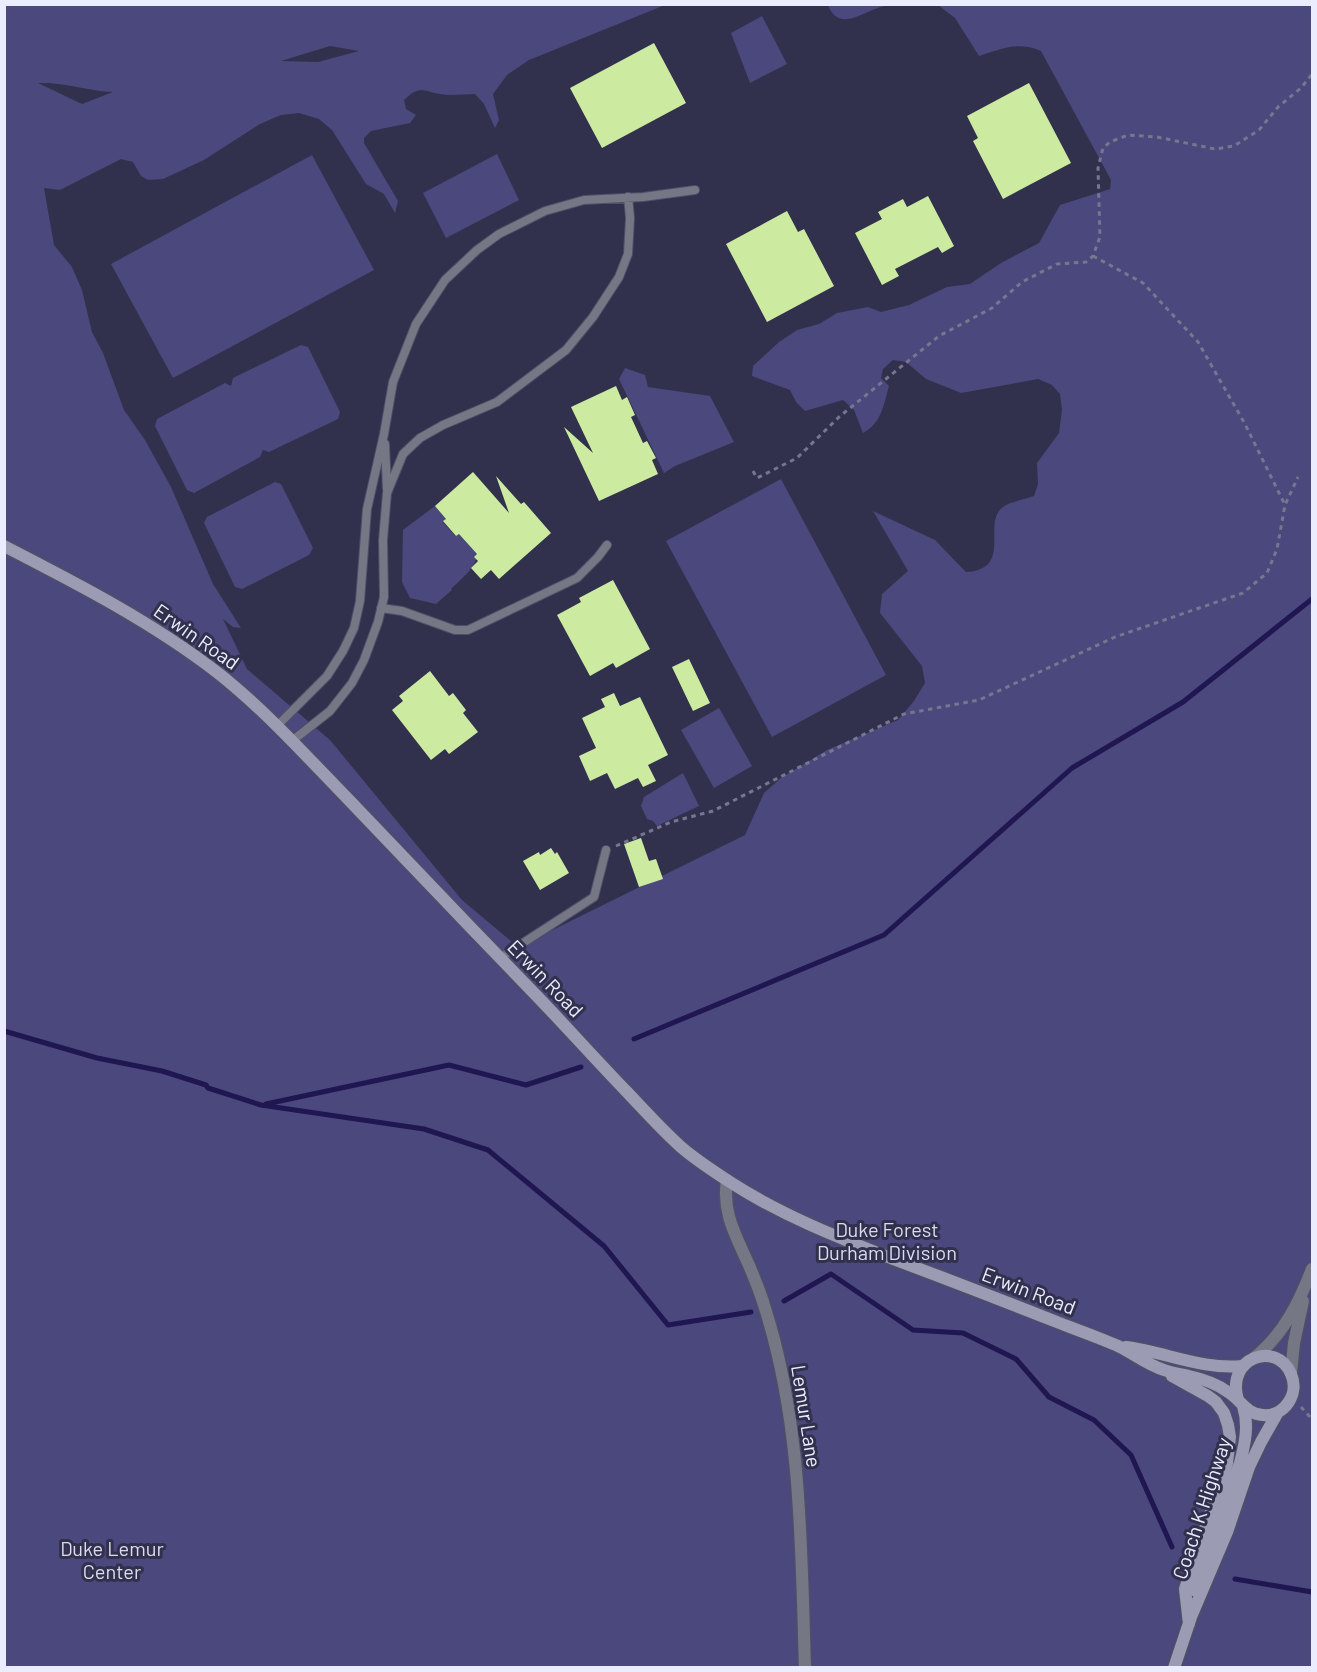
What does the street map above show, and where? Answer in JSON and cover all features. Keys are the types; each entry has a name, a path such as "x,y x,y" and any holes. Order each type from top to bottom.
{"main road":[{"name":"Erwin Road","path":"4,546 121,608 176,642 223,677 278,726 661,1128 693,1157 765,1204 864,1247 1118,1346 1164,1370 1215,1384 1241,1403"},
{"name":"Erwin Road","path":"1118,1346 1148,1350 1211,1366 1224,1368 1242,1366"},
{"path":"1254,1358 1263,1356 1280,1360 1291,1373"},
{"name":"Coach K Highway","path":"1189,1624 1194,1592 1245,1446 1246,1416 1235,1386 1238,1372 1242,1366 1254,1358"},
{"path":"1164,1370 1216,1402 1226,1419 1230,1437 1227,1463 1185,1589 1189,1624"},
{"name":"Coach K Highway","path":"1174,1668 1189,1624 1227,1532 1249,1467 1278,1413 1291,1398 1294,1382 1291,1373"},
{"path":"1241,1403 1248,1410 1259,1415 1278,1413"}],"street":[{"name":"Lemur Lane","path":"727,1180 725,1194 729,1220 749,1264 765,1308 788,1400 796,1460 805,1668"},
{"name":"Coach K Highway","path":"1291,1373 1294,1343 1312,1269"},
{"name":"Coach K Highway","path":"1254,1358 1272,1342 1285,1325 1308,1282"}],"lane":[{"path":"278,726 327,676 344,651 354,628 360,601 367,509 393,382 416,324 445,280 477,250 499,234 545,211 584,200 643,197 695,190"},
{"path":"387,493 403,454 420,438 443,425 497,402 566,351 593,317 619,277 628,254 630,218 628,197"},
{"path":"292,741 330,711 352,683 364,660 378,622 384,597 383,540 387,493 384,434"},
{"path":"381,608 402,611 455,630 468,630 577,578 598,557 606,545"},
{"path":"500,958 594,897 606,850"}],"path":[{"path":"753,471 757,478 797,458 839,417 939,336 992,308 1022,282 1057,264 1086,262 1093,256 1100,237 1098,168 1102,148 1110,142 1128,135 1157,137 1215,149 1234,146 1259,130 1278,107 1301,88 1312,74"},
{"path":"1093,256 1143,283 1198,342 1245,424 1285,505"},
{"path":"606,850 671,822 713,810 904,714 980,700 1114,637 1243,593 1267,573 1277,549 1285,505 1298,477"}],"green space":[{"name":"Duke Forest Durham Division","path":"4,5 665,5 529,60 507,75 493,94 499,120 495,128 484,104 475,94 444,95 421,90 409,95 404,100 406,109 416,115 410,123 371,131 364,138 364,143 398,201 395,213 384,194 366,184 332,130 319,119 299,113 281,115 260,124 204,160 163,179 148,180 141,176 133,162 121,159 60,190 44,188 54,245 72,267 82,290 92,332 103,353 124,410 145,440 171,487 213,584 241,628 233,627 223,619 247,669 330,740 462,900 518,947 745,835 764,793 781,778 827,750 898,720 914,701 925,683 922,666 880,613 882,594 908,571 873,511 935,540 966,572 980,569 989,563 993,554 997,514 1003,507 1034,496 1038,484 1037,463 1059,433 1062,410 1060,394 1052,385 1038,379 961,393 926,379 906,362 893,360 883,369 881,378 889,386 881,413 874,424 863,433 854,410 843,400 805,411 796,402 790,390 752,376 753,366 779,342 797,330 819,324 837,313 868,307 881,312 909,305 947,287 970,284 1001,263 1039,243 1060,205 1110,189 1111,180 1041,51 1017,46 979,56 955,18 938,5 1312,5 1312,1667 5,1667","holes":["330,46 359,51 318,62 281,61","38,83 57,84 113,92 82,104"]},
{"path":"828,5 890,5 847,19 833,14"},
{"path":"762,16 787,64 750,83 731,33"},
{"path":"497,154 519,200 446,238 423,193"},
{"path":"312,155 374,270 173,378 111,264"},
{"path":"301,345 308,347 340,412 338,419 269,452 263,450 260,457 194,493 187,490 155,426 157,419 225,383 231,386 233,378"},
{"path":"625,368 645,375 648,387 710,396 734,442 675,466 664,473 619,379"},
{"path":"781,479 886,675 772,737 666,541"},
{"path":"275,482 281,484 313,548 309,555 242,589 235,587 204,523 207,517"},
{"path":"435,506 446,519 443,522 455,536 459,534 477,554 474,564 467,573 436,604 410,598 402,582 403,530"},
{"path":"719,708 752,766 714,788 681,730"},
{"path":"683,773 699,806 657,826 653,821 647,819 641,806 644,797"}],"building":[{"path":"654,43 686,103 602,148 570,88"},
{"path":"1029,83 1071,163 1003,199 973,141 978,138 967,116"},
{"path":"928,196 954,246 942,253 938,247 895,269 899,276 882,285 855,233 882,219 878,212 903,199 907,207"},
{"path":"787,211 798,232 804,229 834,286 767,322 726,244"},
{"path":"616,386 622,400 627,397 635,415 631,417 643,443 647,441 656,458 652,460 658,474 599,501 564,427 593,453 571,407"},
{"path":"473,472 509,513 496,476 521,504 524,502 551,533 499,579 491,570 481,579 471,568 478,561 474,557 477,554 459,534 456,536 443,521 446,519 435,506"},
{"path":"613,580 650,649 616,668 613,663 590,676 557,615 581,602 579,598"},
{"path":"689,659 710,703 693,711 672,667"},
{"path":"430,671 449,696 453,693 466,710 463,713 478,732 449,754 445,749 431,760 392,710 403,701 399,696"},
{"path":"614,693 620,706 640,697 668,755 648,765 656,781 643,787 638,778 615,789 607,773 590,781 579,756 596,748 582,718 605,707 601,699"},
{"path":"641,838 649,861 656,859 663,879 639,887 624,844"},
{"path":"551,848 555,854 557,852 569,873 540,890 523,861"}],"waterway":[{"path":"634,1039 884,935 1072,768 1183,702 1312,599"},
{"path":"4,1031 97,1058 162,1071 261,1105 424,1129 488,1150 604,1246 668,1325 751,1312"},
{"path":"266,1104 449,1065 526,1085 581,1067"},
{"path":"784,1301 831,1274 913,1330 963,1333 1016,1359 1049,1397 1094,1420 1131,1455 1172,1547"},
{"path":"1235,1579 1312,1592"}],"park label":[{"name":"Duke Lemur Center","path":"112,1560"}]}
